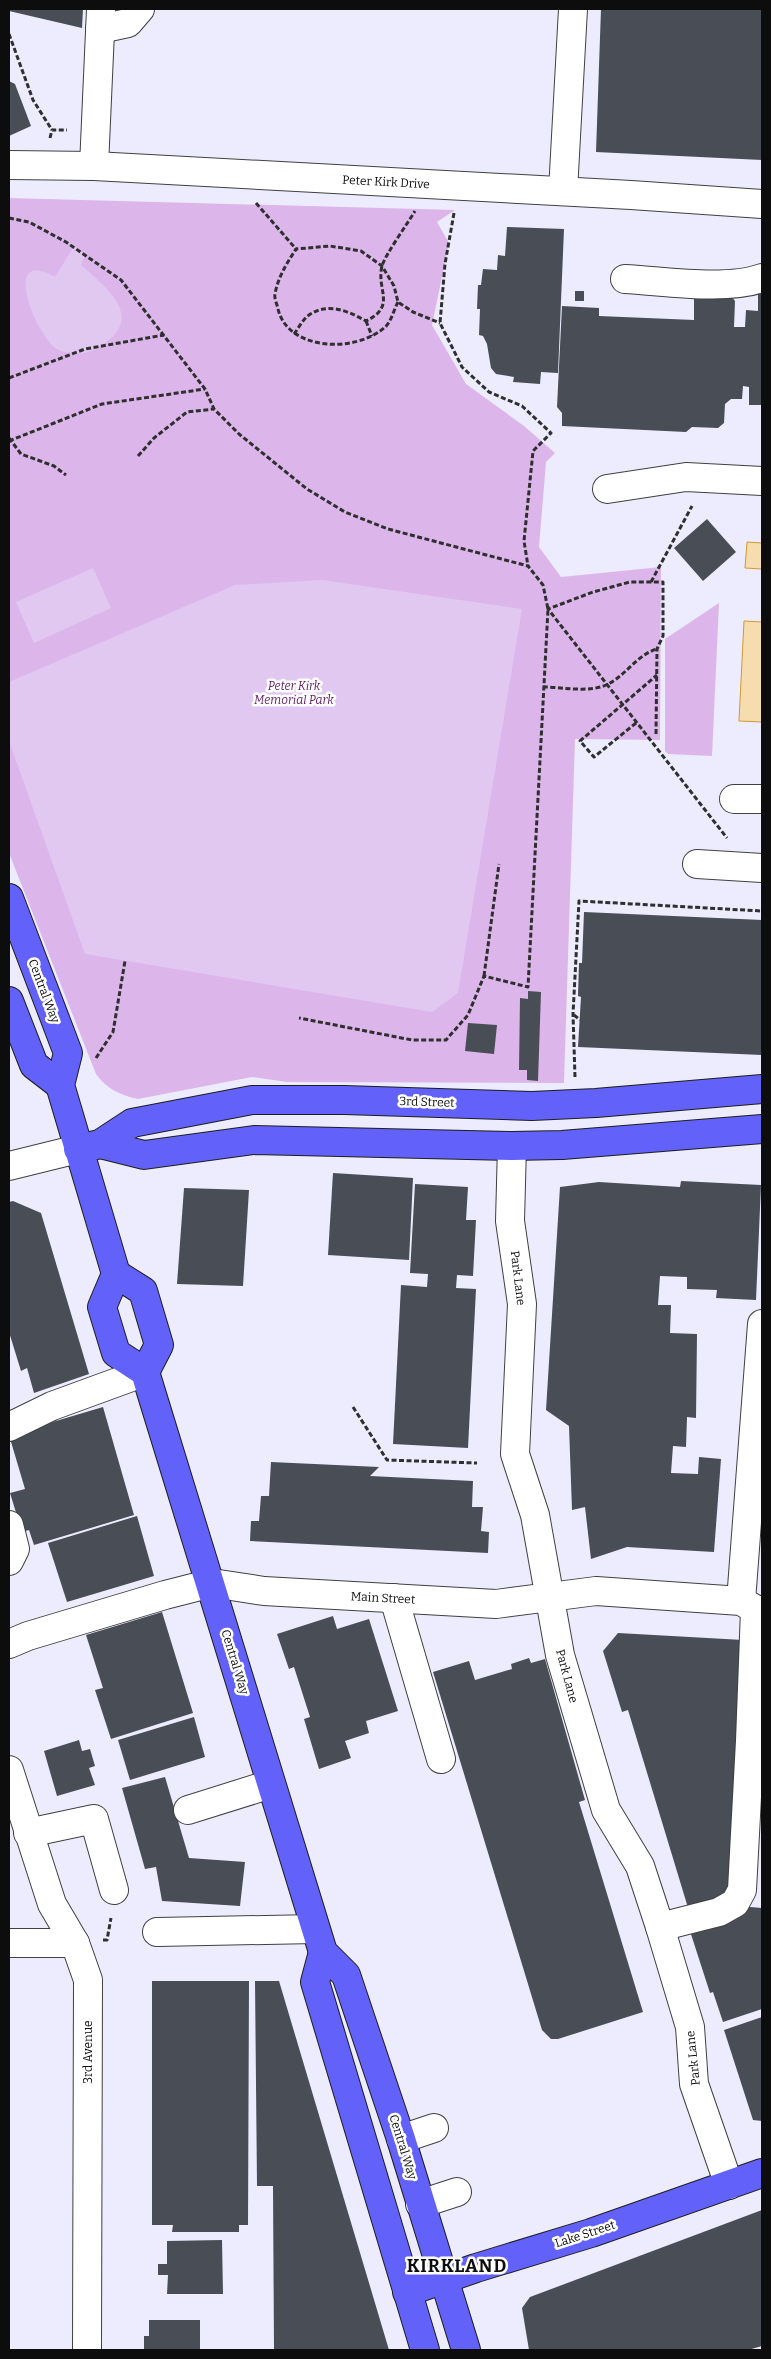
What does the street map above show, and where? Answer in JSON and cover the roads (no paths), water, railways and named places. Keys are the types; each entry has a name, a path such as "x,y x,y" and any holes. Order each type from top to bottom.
{"main road":[{"name":"Central Way","path":"9,898 68,1053 60,1085 89,1146 116,1274"},
{"path":"9,1001 34,1065 60,1085"},
{"name":"3rd Street","path":"89,1146 132,1122 252,1100 344,1100 532,1106 762,1089"},
{"name":"3rd Street","path":"89,1146 144,1155 254,1140 512,1146 562,1145 762,1129"},
{"path":"116,1274 143,1291 159,1345 145,1372 116,1353 102,1307 116,1274"},
{"name":"Central Way","path":"145,1372 212,1584 319,1941 346,1975 401,2139 466,2350"},
{"path":"319,1941 315,1982 335,2043 424,2350"},
{"path":"335,2043 351,2055 368,2059 374,2056"},
{"name":"Lake Street","path":"408,2292 762,2173"}],"street":[{"path":"94,166 101,19 128,23 140,9"},
{"path":"563,191 573,9"},
{"name":"Peter Kirk Drive","path":"9,165 94,166 563,191 762,204"},
{"path":"624,279 726,284 754,281 762,278"},
{"path":"607,489 686,477 762,481"},
{"path":"734,798 762,800"},
{"path":"697,864 756,868"},
{"name":"3rd Street","path":"9,1166 89,1146"},
{"name":"Park Lane","path":"512,1146 510,1221 522,1304 515,1454 535,1515 560,1655 606,1810 640,1866 660,1927 690,2027 694,2084 729,2185"},
{"path":"742,1890 750,1741 762,1324"},
{"path":"9,1427 52,1406 145,1372"},
{"path":"9,1525 15,1549 9,1561"},
{"name":"Main Street","path":"9,1644 28,1636 165,1595 212,1584 264,1591 496,1604 596,1591 753,1608"},
{"path":"394,1598 441,1760"},
{"name":"3rd Avenue","path":"9,1770 52,1904 75,1943 88,1980 87,2350"},
{"path":"188,1810 271,1784"},
{"path":"28,1833 94,1819 114,1890"},
{"path":"660,1927 719,1912 735,1903 742,1890 762,1870"},
{"path":"157,1932 319,1941"},
{"path":"9,1943 75,1943"},
{"path":"401,2139 434,2128"},
{"path":"420,2204 457,2192"}],"district":[{"name":"KIRKLAND","path":"457,2266"}],"park label":[{"name":"Peter Kirk Memorial Park","path":"294,693"}]}
